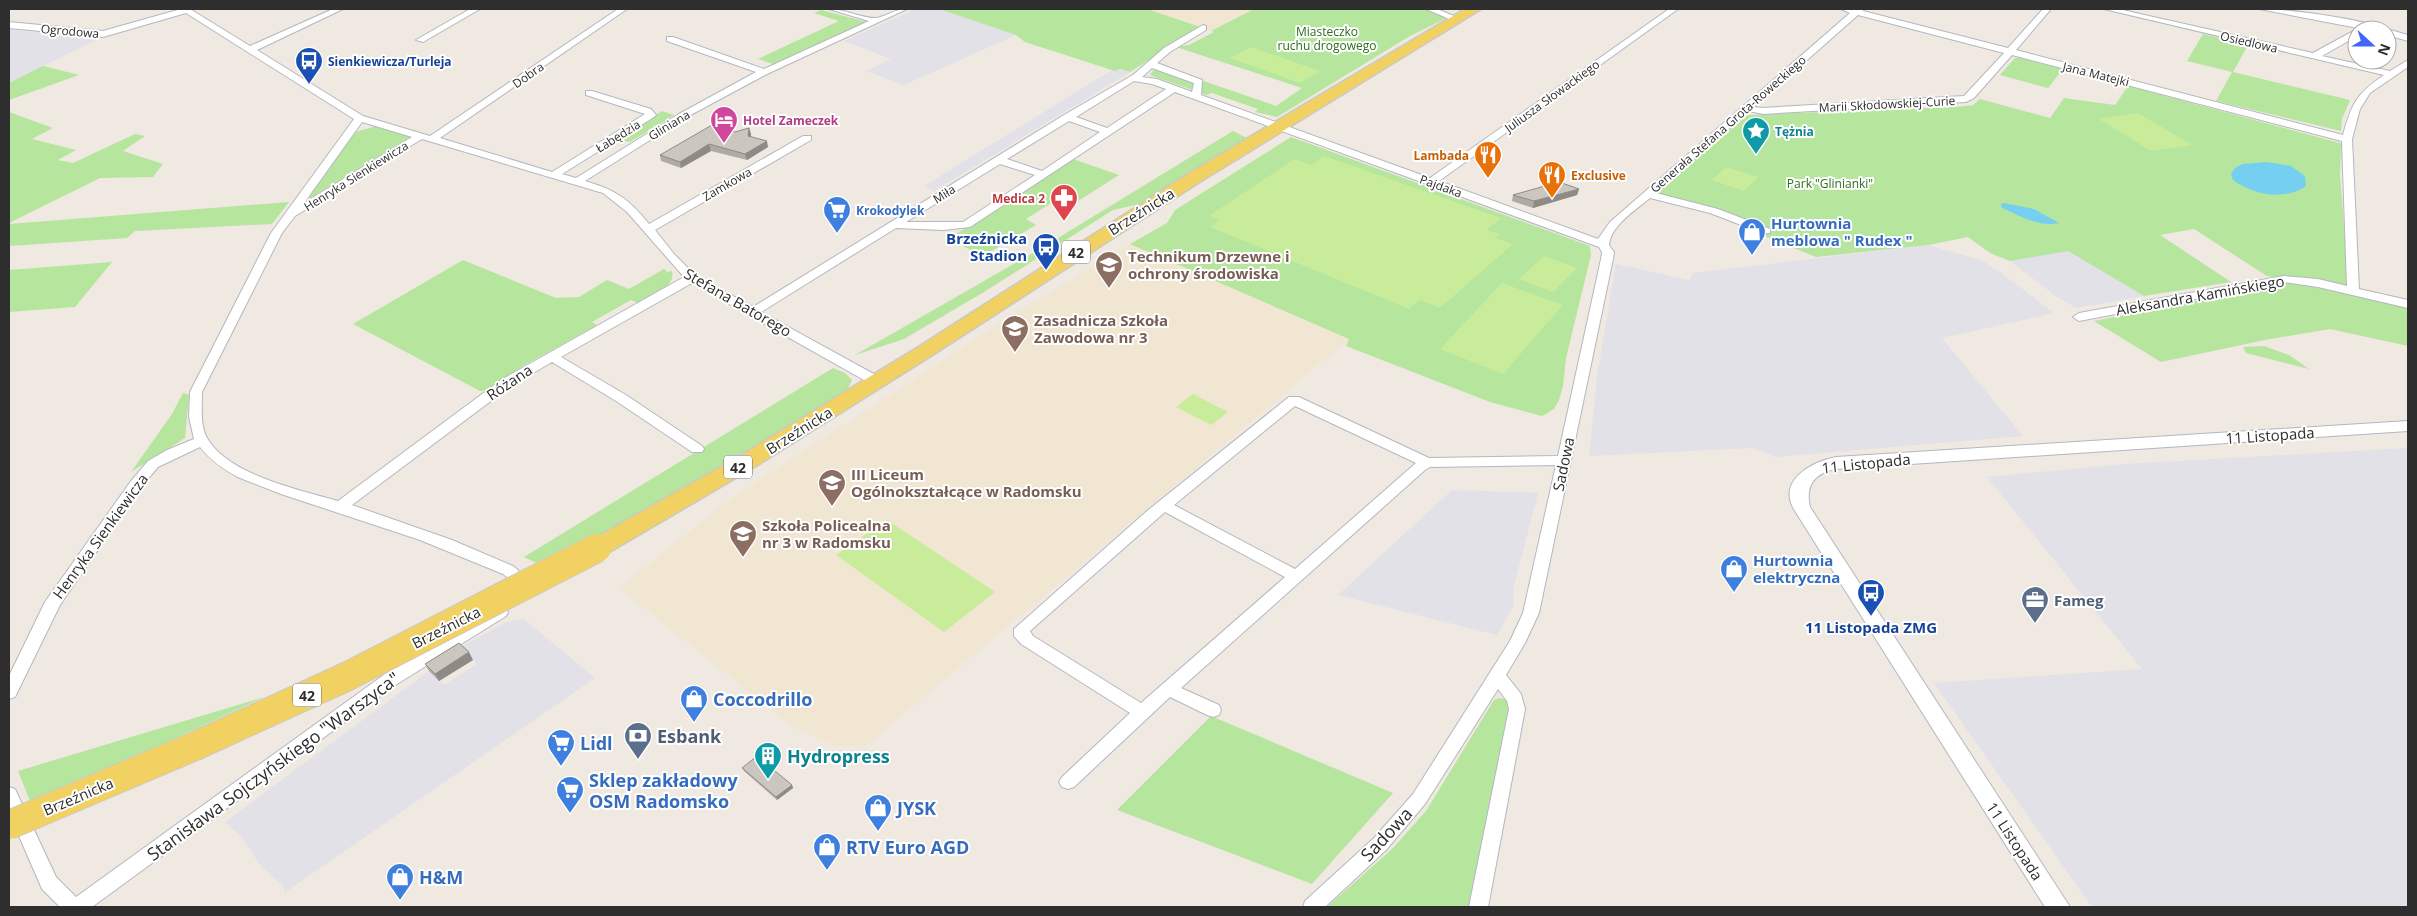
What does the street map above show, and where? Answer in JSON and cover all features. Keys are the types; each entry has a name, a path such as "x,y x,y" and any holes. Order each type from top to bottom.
{"main road":[{"name":"Brzeźnicka","path":"9,825 195,746 348,676 597,548 741,466 1096,239 1474,9"}],"street":[{"name":"Henryka Sienkiewicza","path":"186,9 360,118 426,137"},
{"name":"Ogrodowa","path":"9,25 103,34 186,9"},
{"path":"251,49 338,9"},
{"path":"420,40 476,9"},
{"name":"Dobra","path":"426,137 447,130 623,9"},
{"path":"833,9 877,21"},
{"name":"Gliniana","path":"577,182 682,116 764,72 904,9"},
{"path":"1430,9 1457,19"},
{"name":"Juliusza Słowackiego","path":"1431,182 1674,9"},
{"name":"Jana Matejki","path":"1844,9 1858,10 2347,142"},
{"name":"Marii Skłodowskiej-Curie","path":"1746,108 1763,111 1960,100 1971,96 2008,51 2047,9"},
{"name":"Osiedlowa","path":"2108,9 2390,74"},
{"path":"2263,9 2347,26"},
{"name":"Generała Stefana Grota-Roweckiego","path":"1603,245 1604,237 1614,224 1858,10"},
{"name":"Miła","path":"753,312 1067,117 1136,77 1167,50 1203,28"},
{"path":"2313,57 2347,37"},
{"path":"670,39 764,72"},
{"path":"2353,291 2347,142 2355,109 2367,91 2408,63"},
{"path":"1151,64 1199,82 1196,96"},
{"path":"1136,77 1146,78 1279,127"},
{"path":"894,225 962,227 1174,88"},
{"name":"Łabędzia","path":"554,175 651,115 648,111 589,93"},
{"path":"1067,117 1107,131"},
{"name":"Henryka Sienkiewicza","path":"9,692 53,602 136,484 152,464 172,453 202,441 195,407 196,392 277,233 360,118"},
{"name":"Pajdaka","path":"1279,127 1603,245"},
{"name":"Henryka Sienkiewicza","path":"288,218 426,137"},
{"name":"Stefana Batorego","path":"426,137 608,191 618,197 677,266 692,278 876,381"},
{"name":"Zamkowa","path":"647,230 807,138"},
{"path":"999,160 1042,174"},
{"path":"1648,194 1714,211 1766,231"},
{"name":"Sadowa","path":"1312,907 1380,844 1419,799 1517,643 1531,613 1607,259 1608,252 1603,245"},
{"name":"Różana","path":"340,507 506,383 692,278"},
{"name":"Aleksandra Kamińskiego","path":"2079,316 2284,279 2318,283 2408,304"},
{"path":"551,356 622,398 697,449"},
{"path":"1142,712 1027,640 1022,636 1022,629 1165,506 1294,400 1427,463 1564,460"},
{"name":"11 Listopada","path":"2058,907 1801,507 1798,491 1803,479 1817,467 1836,463 2408,426"},
{"path":"202,441 220,459 252,478 284,491 340,507"},
{"path":"1068,782 1142,712 1420,467 1427,463"},
{"path":"1165,506 1296,576"},
{"name":"Stanisława Sojczyńskiego \"Warszyca\"","path":"77,907 391,680 439,648 524,598 515,577 508,570 340,507"},
{"path":"1479,907 1517,709 1515,699 1497,676"},
{"path":"1168,689 1213,710"},
{"path":"9,794 49,883 73,907"}],"shaded area":[{"path":"916,9 939,9 1016,35 904,85 866,71 891,59 844,41"},
{"path":"1147,9 1254,9 1211,31"},
{"path":"9,30 100,38 9,83"},
{"path":"1120,69 1130,72 934,191 924,186 1112,70"},
{"path":"1130,244 1349,339 864,747 836,746 794,728 619,588 730,499 1010,317"},
{"path":"1928,245 1981,260 2054,313 1942,338 2023,436 1776,457 1752,448 1589,456 1597,376 1616,264 1689,280 1693,273"},
{"path":"2066,250 2144,296 2076,308 2057,297 2010,261"},
{"path":"2408,448 2408,907 2092,907 1934,683 2142,669 1987,477 2125,464"},
{"path":"1452,490 1538,493 1514,586 1513,607 1497,635 1338,595"},
{"path":"524,619 595,678 284,893 284,887 260,865 241,836 225,822 429,671 444,685 477,664 463,650 463,646 506,622"}],"green space":[{"path":"939,9 1147,9 1200,27 1130,72 1120,69 1115,71 1025,42 1016,35"},
{"name":"Miasteczko ruchu drogowego","path":"1254,9 1423,9 1441,15 1445,19 1410,36 1277,117 1255,112 1258,109 1212,93 1207,95 1150,75 1157,65 1276,106 1302,88 1176,47 1189,45 1214,32 1211,31"},
{"path":"821,10 867,22 773,64 758,59 839,21 814,13"},
{"path":"2203,34 2248,45 2233,72 2350,100 2342,119 2341,131 2216,101 2232,72 2187,61"},
{"path":"1251,47 1320,71 1300,83 1230,58"},
{"path":"2015,58 2063,69 2048,88 2000,75"},
{"path":"43,66 79,75 9,100 9,83"},
{"name":"Park \"Glinianki\"","path":"2128,86 2347,145 2341,148 2340,175 2349,287 2267,276 2194,229 2160,235 2231,282 2144,296 2068,251 2010,261 1990,253 1968,237 1928,245 1816,257 1764,236 1769,229 1653,194 1748,115 1956,107 1973,105 1980,99 2050,118 2064,98 2115,105"},
{"path":"662,111 674,115 630,142 618,140"},
{"path":"9,112 53,128 32,139 76,150 58,160 73,163 135,134 145,136 123,151 163,164 153,177 100,178 9,223"},
{"path":"2138,113 2192,145 2151,151 2099,119"},
{"path":"377,126 410,137 307,200 355,132"},
{"path":"1233,131 1249,139 1140,204 1113,210 984,292 904,339 855,355 1040,249"},
{"path":"1291,137 1590,246 1591,255 1566,358 1563,386 1554,409 1542,416 1490,402 1346,346 1349,339 1130,244 1167,223 1175,210"},
{"path":"1324,156 1501,218 1487,230 1499,234 1496,238 1513,244 1440,308 1420,300 1409,309 1210,227 1220,220 1209,216 1295,159 1311,165"},
{"path":"1073,159 1119,175 1078,201 1064,195 1026,219 1036,225 983,256 948,239"},
{"path":"1726,167 1758,177 1744,191 1712,180"},
{"path":"289,202 272,224 135,231 127,238 9,246 9,224"},
{"path":"1544,256 1577,268 1553,292 1519,279"},
{"path":"463,260 556,298 579,297 607,280 629,289 664,269 667,272 672,271 672,277 670,282 661,291 638,303 631,300 592,322 597,325 523,366 488,391 480,391 353,324"},
{"path":"112,262 75,307 9,312 9,270"},
{"path":"2288,282 2320,286 2408,306 2408,346 2330,329 2265,340 2161,362 2094,321"},
{"path":"1502,283 1563,305 1503,374 1440,349"},
{"path":"2264,346 2289,355 2309,369 2246,353 2243,347"},
{"path":"833,368 845,373 852,380 846,393 619,525 541,565 524,557"},
{"path":"183,393 189,395 185,438 131,472 172,414"},
{"path":"1193,394 1228,412 1211,425 1176,407"},
{"path":"887,520 995,592 944,632 836,555"},
{"path":"264,697 122,763 30,801 18,771"},
{"path":"1500,698 1507,700 1510,708 1477,899 1471,907 1327,907 1393,848 1426,811 1494,700"},
{"path":"1211,716 1393,793 1312,884 1117,810"}],"water":[{"path":"2267,162 2291,166 2305,176 2306,186 2289,194 2279,195 2259,192 2233,180 2231,174 2235,168 2243,164"},
{"path":"2001,204 2034,209 2059,223 2045,224 2030,220 2002,208"}],"building":[{"path":"712,125 735,132 749,128 748,136 767,141 745,154 709,144 680,162 660,155"},
{"path":"1559,182 1579,189 1534,201 1513,195"},
{"path":"459,643 469,652 435,674 425,664"},
{"name":"Hydropress","path":"757,756 792,785 776,797 742,768"}],"place":[{"name":"Sienkiewicza/Turleja","path":"309,85"},
{"name":"Hotel Zameczek","path":"724,144"},
{"name":"Tężnia","path":"1756,155"},
{"name":"Lambada","path":"1488,179"},
{"name":"Exclusive","path":"1552,199"},
{"name":"Medica 2","path":"1064,222"},
{"name":"Krokodylek","path":"837,234"},
{"name":"Hurtownia meblowa \" Rudex \"","path":"1752,256"},
{"name":"Brzeźnicka Stadion","path":"1046,271"},
{"name":"Technikum Drzewne i ochrony środowiska","path":"1109,289"},
{"name":"Zasadnicza Szkoła Zawodowa nr 3","path":"1015,353"},
{"name":"III Liceum Ogólnokształcące w Radomsku","path":"832,507"},
{"name":"Szkoła Policealna nr 3 w Radomsku","path":"743,558"},
{"name":"Hurtownia elektryczna","path":"1734,593"},
{"name":"11 Listopada ZMG","path":"1871,617"},
{"name":"Fameg","path":"2035,624"},
{"name":"Coccodrillo","path":"694,723"},
{"name":"Esbank","path":"638,760"},
{"name":"Lidl","path":"561,767"},
{"name":"Hydropress","path":"768,780"},
{"name":"Sklep zakładowy OSM Radomsko","path":"570,814"},
{"name":"JYSK","path":"878,832"},
{"name":"RTV Euro AGD","path":"827,871"},
{"name":"H&M","path":"400,901"}]}
